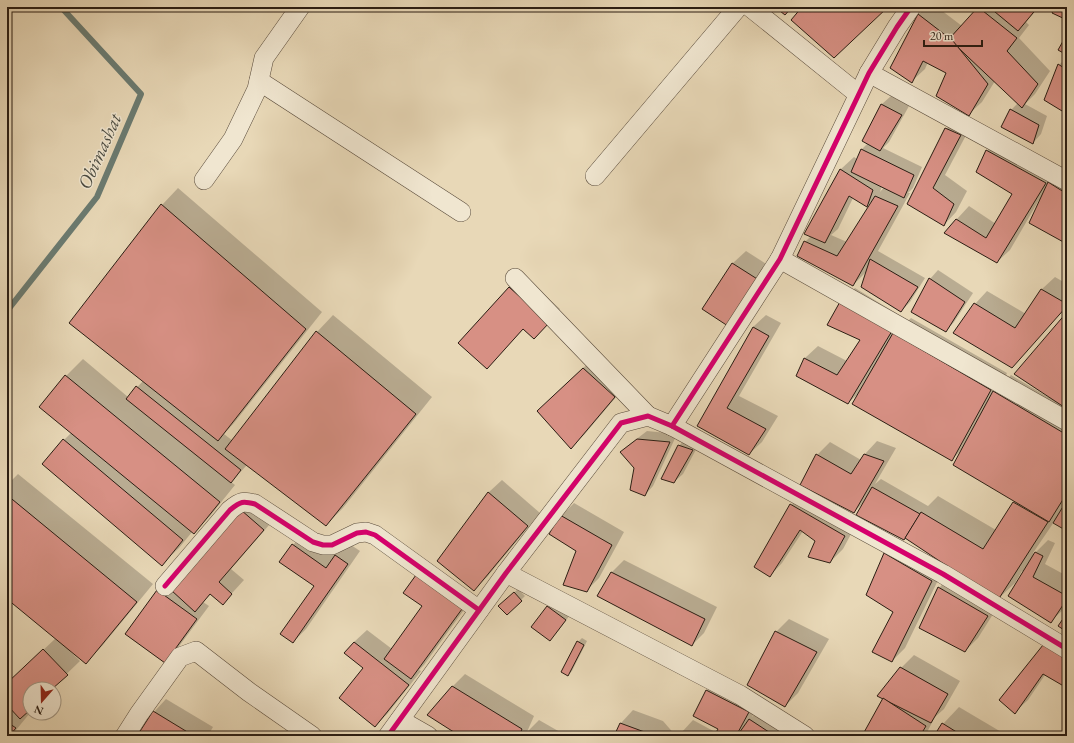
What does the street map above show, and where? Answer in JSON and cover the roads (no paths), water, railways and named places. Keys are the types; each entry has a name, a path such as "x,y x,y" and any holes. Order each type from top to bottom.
{"street":[{"path":"204,180 233,139 257,89 264,58 300,7"},
{"path":"595,176 738,7"},
{"path":"750,7 858,94"},
{"path":"672,426 780,259 858,94 897,27 911,7"},
{"path":"869,73 1067,181"},
{"path":"259,81 461,212"},
{"path":"780,259 1067,421"},
{"path":"515,278 648,416 672,426 943,574 1067,649"},
{"path":"388,736 506,573 621,423 648,416"},
{"path":"165,586 230,510 237,504 245,502 255,504 313,542 323,545 332,545 357,533 366,532 375,535 479,610"},
{"path":"506,573 740,695 805,736"},
{"path":"125,736 180,657 196,651 249,692 312,736"},
{"path":"400,720 428,736"}],"waterway":[{"name":"Obimashat","path":"7,311 97,197 141,94 61,7"}]}
